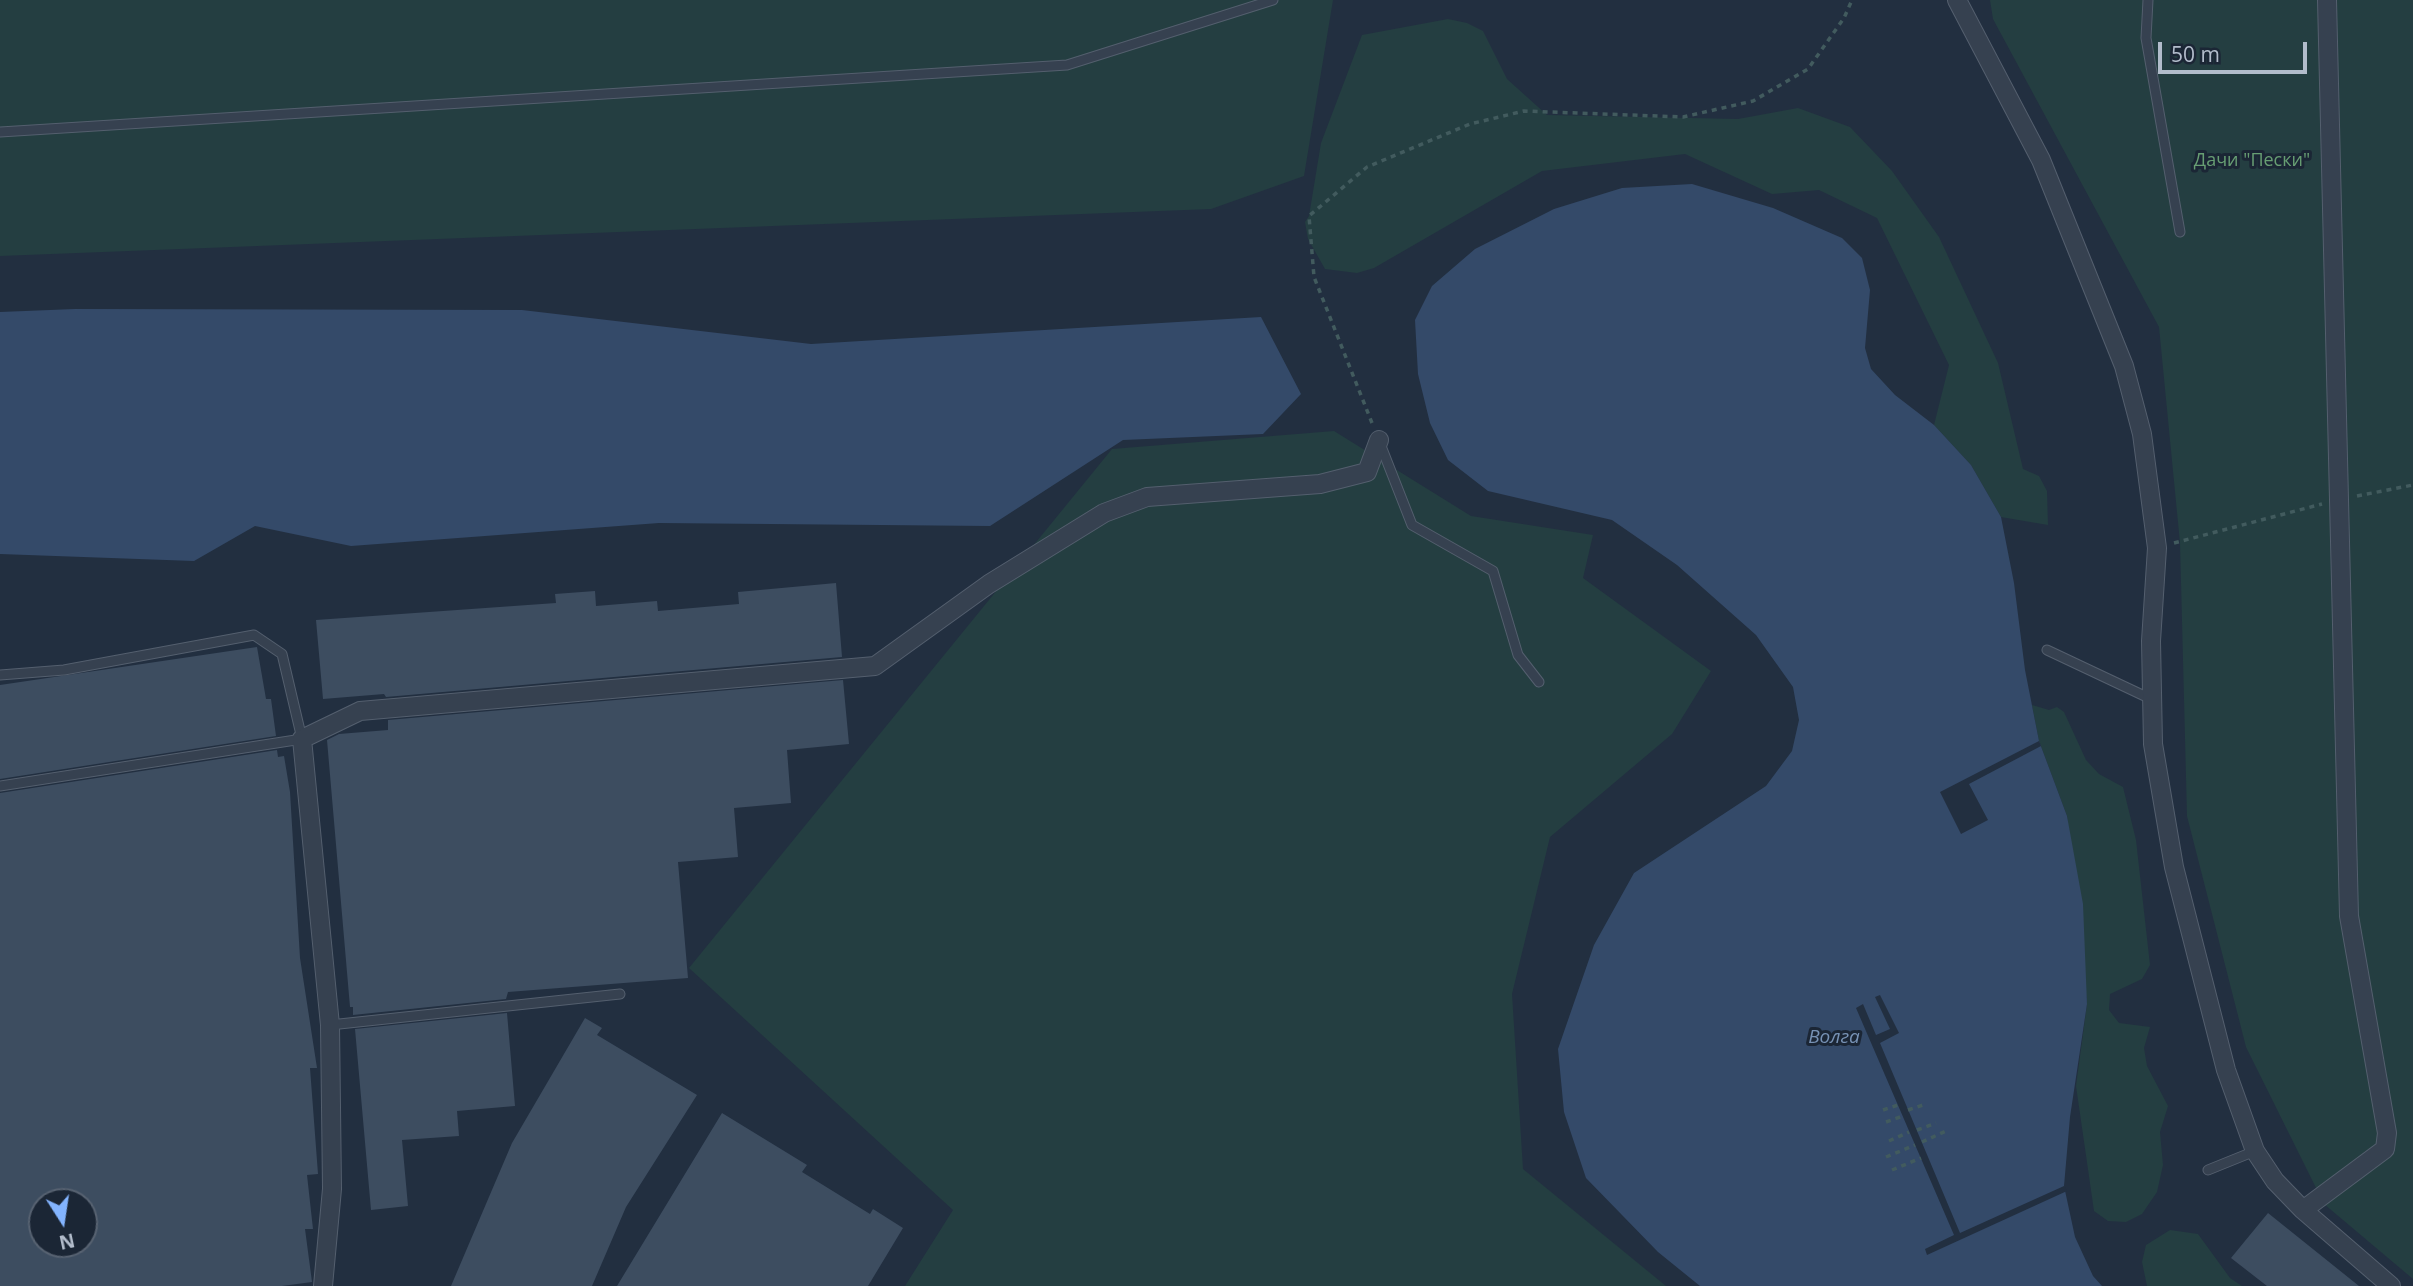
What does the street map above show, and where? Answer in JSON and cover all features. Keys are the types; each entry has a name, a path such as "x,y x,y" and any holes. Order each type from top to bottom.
{"street":[{"path":"1957,0 2041,160 2124,366 2142,434 2157,548 2151,641 2153,744 2174,867 2226,1070 2255,1151 2275,1181 2303,1210 2391,1286"},
{"path":"2303,1210 2385,1149 2387,1133 2349,916 2327,0"},
{"path":"323,1286 332,1189 330,1025 302,739 360,711 875,666 989,584 1104,513 1147,497 1320,484 1367,472 1379,440"}],"lane":[{"path":"0,132 1067,65 1273,0"},
{"path":"2147,0 2146,38 2180,232"},
{"path":"1379,440 1412,525 1493,571 1518,655 1539,682"},
{"path":"0,675 64,670 254,635 282,654 302,739 0,786"},
{"path":"2047,650 2152,700"},
{"path":"330,1025 620,994"},
{"path":"2208,1170 2255,1151"}],"path":[{"path":"1379,440 1314,276 1309,216 1367,167 1470,124 1524,111 1683,117 1753,101 1808,69 1844,18 1852,0"},
{"path":"2157,548 2338,500 2413,485"},
{"path":"1908,1110 1926,1104"},
{"path":"1884,1110 1898,1105"},
{"path":"1886,1122 1903,1115"},
{"path":"1917,1130 1936,1123"},
{"path":"1922,1142 1946,1131"},
{"path":"1889,1141 1909,1132"},
{"path":"1886,1157 1915,1145"},
{"path":"1892,1170 1921,1158"}],"green space":[{"path":"0,0 1333,0 1304,176 1211,209 0,256"},
{"name":"Дачи \"Пески\"","path":"1990,0 2413,0 2413,1279 2324,1204 2246,1047 2187,816 2180,543 2159,327 1993,19"},
{"path":"1448,19 1467,23 1483,31 1507,79 1547,115 1738,119 1798,108 1850,127 1892,171 1939,237 1998,363 2023,469 2039,476 2047,491 2048,525 2001,517 1971,465 1934,425 1949,365 1877,218 1819,190 1772,194 1685,154 1542,171 1374,268 1357,273 1325,269 1308,239 1305,222 1309,216 1321,143 1362,35"},
{"path":"1334,431 1471,516 1593,535 1583,578 1711,671 1672,734 1550,837 1512,994 1523,1169 1666,1286 905,1286 953,1210 689,968 1112,449"},
{"path":"2032,705 2049,710 2057,707 2064,712 2086,760 2099,774 2123,787 2136,840 2150,965 2142,979 2110,994 2109,1010 2119,1023 2150,1027 2144,1048 2147,1066 2168,1106 2160,1132 2163,1165 2157,1192 2142,1214 2126,1222 2108,1221 2094,1211 2076,1086 2087,1004 2067,816 2039,741"},
{"path":"2170,1230 2198,1234 2230,1278 2242,1286 2147,1286 2142,1262 2146,1245"}],"water":[{"name":"Волга","path":"1692,184 1773,208 1842,238 1862,258 1870,290 1865,348 1871,369 1895,395 1934,425 1971,465 2001,517 2039,741 2067,816 2083,904 2087,1004 2070,1117 2064,1186 2075,1237 2093,1276 2102,1286 1700,1286 1658,1252 1586,1178 1564,1112 1558,1049 1594,945 1634,873 1766,786 1792,751 1799,720 1793,687 1756,635 1677,565 1612,520 1488,491 1448,460 1430,423 1418,374 1415,320 1432,286 1475,249 1554,209 1622,188"},
{"path":"75,309 522,310 811,344 1261,317 1301,394 1263,434 1123,440 990,526 659,523 351,546 255,526 194,561 0,554 0,312"}],"pier":[{"path":"2039,741 2041,746 1969,784 1988,820 1961,834 1940,792"},
{"path":"1880,995 1899,1033 1880,1043 1960,1233 2064,1186 2067,1191 1927,1255 1925,1249 1954,1235 1856,1008 1863,1004 1876,1035 1890,1029 1875,997"}],"building":[{"path":"836,583 842,657 386,697 384,694 323,699 316,620 556,603 555,594 595,591 596,606 657,601 658,611 739,604 738,592"},
{"path":"257,647 266,699 271,699 276,736 0,779 0,685"},
{"path":"843,680 849,744 787,750 791,803 734,808 738,857 678,862 688,978 508,992 506,999 353,1015 353,1007 350,1007 327,740 339,734 388,730 388,720"},
{"path":"277,750 278,757 284,756 290,792 300,958 317,1068 310,1068 318,1174 307,1175 313,1229 305,1229 312,1282 282,1286 0,1286 0,793"},
{"path":"507,1013 515,1106 457,1111 459,1136 402,1140 408,1206 371,1210 355,1029"},
{"path":"585,1018 602,1028 597,1035 697,1095 626,1207 592,1286 451,1286 512,1143"},
{"path":"722,1113 807,1165 802,1172 870,1214 873,1209 903,1228 868,1286 617,1286"},
{"path":"2268,1213 2359,1286 2267,1286 2231,1258"}]}
